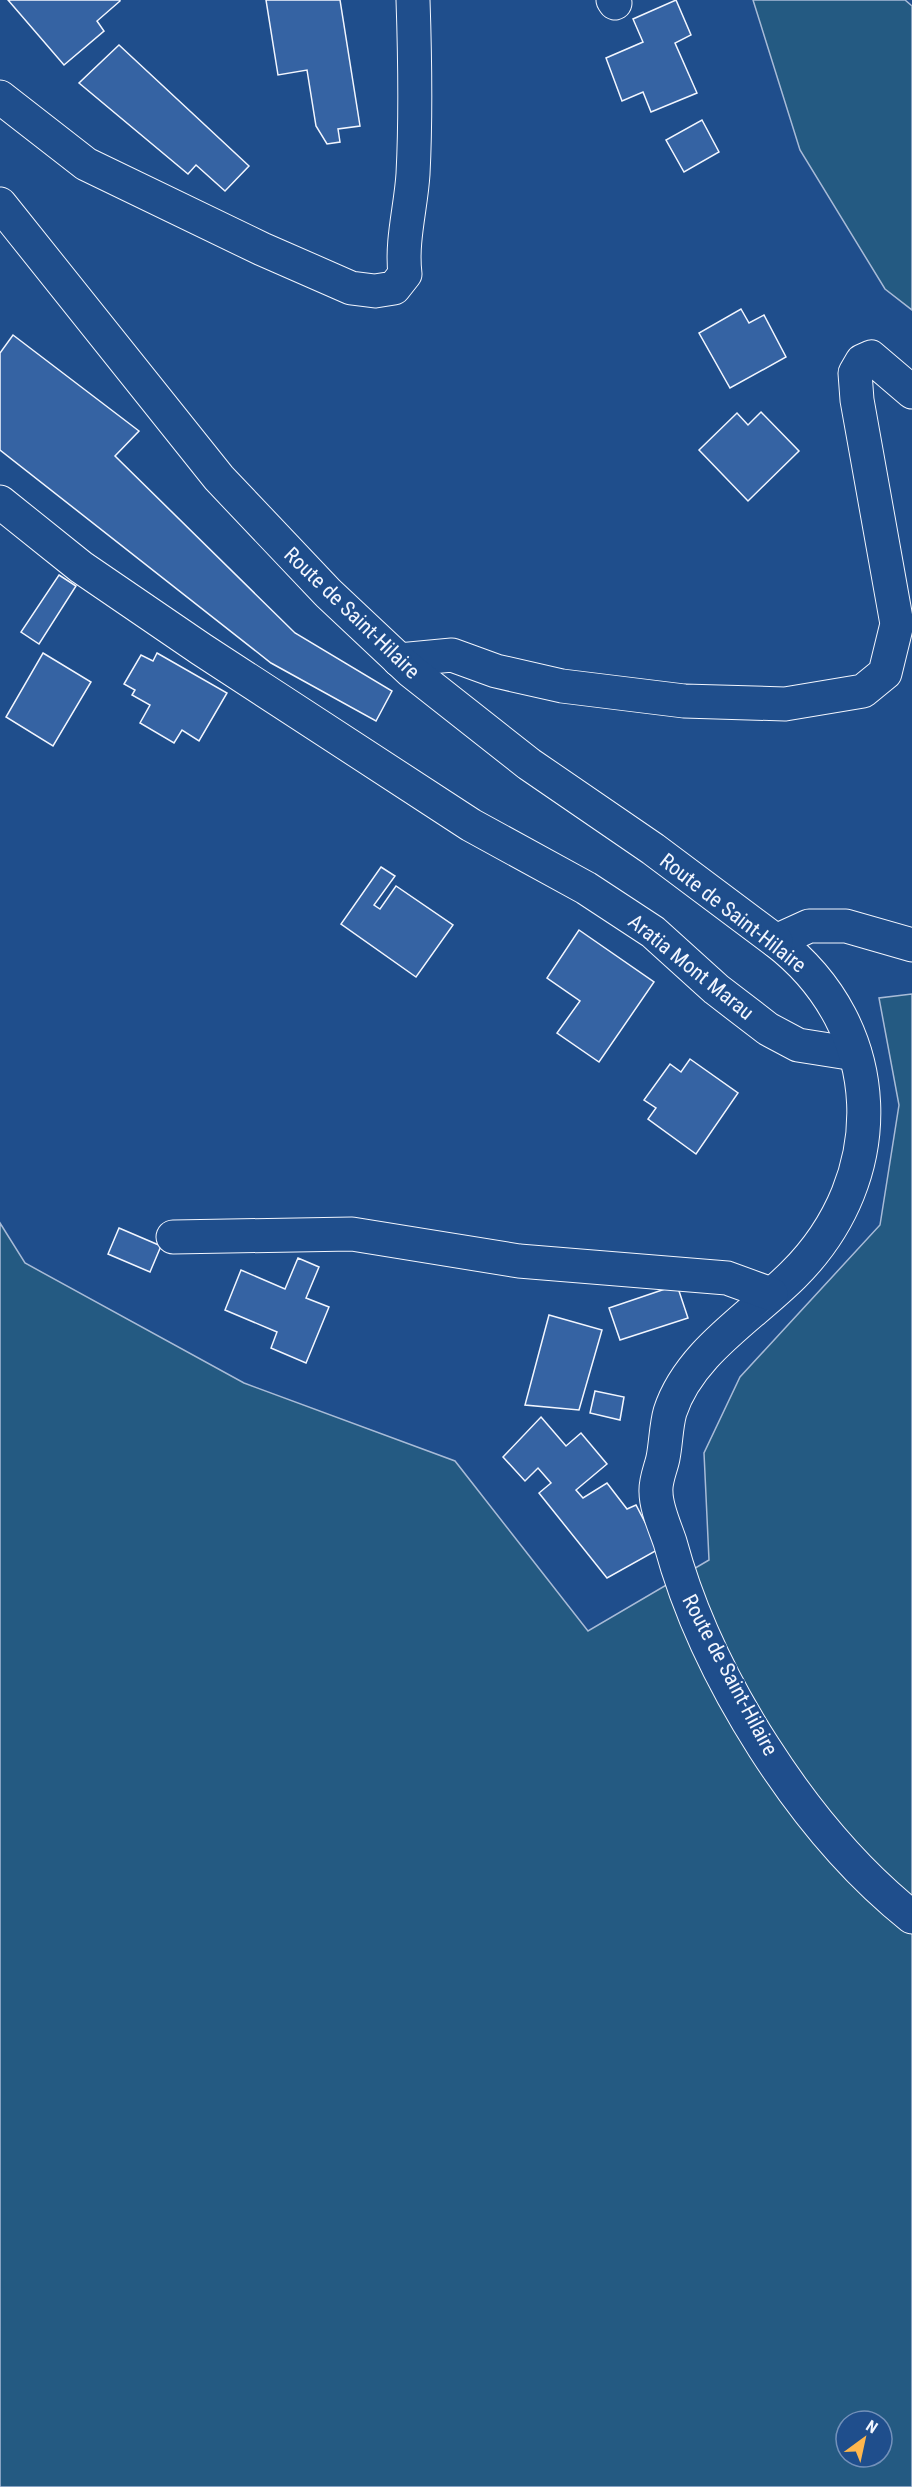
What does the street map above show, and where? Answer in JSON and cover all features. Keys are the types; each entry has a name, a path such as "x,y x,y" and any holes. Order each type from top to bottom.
{"street":[{"path":"0,97 86,164 144,194 351,288 375,291 394,288 405,274 403,249 409,225 413,174 413,0"},
{"name":"Route de Saint-Hilaire","path":"0,204 219,478 328,594 399,660 529,765 653,849 801,960 843,1017 863,1079 862,1153 839,1217 794,1275 707,1354 685,1382 670,1412 656,1492 679,1577 708,1644 755,1732 814,1821 879,1891 912,1917"},
{"path":"399,660 452,655 496,671 562,686 625,696 707,703 785,704 863,690 885,673 897,624 856,399 855,373 862,360 871,357 912,392"},
{"name":"Aratia Mont Marau","path":"0,502 81,567 191,643 471,825 586,888 653,932 768,1029 798,1045 855,1054"},
{"path":"776,941 809,926 846,926 912,945"},
{"path":"173,1237 352,1234 519,1261 727,1278 771,1294"}],"shaded area":[{"path":"753,0 905,0 912,6 912,310 885,289 800,150"},
{"path":"912,994 912,2487 0,2487 0,1223 25,1263 244,1383 455,1461 588,1631 709,1560 704,1453 740,1377 880,1225 899,1105 879,998"}],"building":[{"path":"8,0 120,1 97,21 104,31 64,65"},
{"path":"266,0 340,0 360,126 338,129 340,142 327,144 316,126 307,70 278,75"},
{"path":"676,0 691,35 675,43 697,93 651,112 643,92 622,101 606,58 643,42 633,19"},
{"path":"119,45 249,166 225,191 196,165 188,174 79,83"},
{"path":"702,120 719,152 684,172 666,140"},
{"path":"741,309 749,323 764,315 786,357 730,388 699,333"},
{"path":"13,335 139,431 115,456 295,633 392,691 376,721 271,663 0,450 0,353"},
{"path":"761,412 799,451 748,501 699,450 737,413 748,425"},
{"path":"59,575 76,586 39,644 21,632"},
{"path":"43,653 91,682 53,746 6,717"},
{"path":"157,653 227,693 199,741 182,730 174,743 140,723 150,705 132,695 135,690 124,684 141,655 153,661"},
{"path":"381,867 395,876 374,905 380,909 396,886 453,925 416,977 341,924"},
{"path":"579,930 654,982 599,1062 557,1033 580,1001 547,978"},
{"path":"690,1059 738,1093 696,1154 648,1119 656,1108 644,1100 670,1064 681,1072"},
{"path":"119,1228 161,1246 150,1272 108,1254"},
{"path":"298,1258 319,1267 306,1298 329,1307 306,1363 271,1348 277,1332 225,1310 241,1270 285,1289"},
{"path":"677,1285 688,1318 620,1340 609,1308"},
{"path":"549,1315 602,1330 579,1410 525,1405"},
{"path":"595,1391 624,1397 620,1420 590,1413"},
{"path":"541,1417 566,1446 581,1433 607,1464 576,1490 583,1498 607,1483 627,1509 636,1505 659,1549 607,1578 539,1493 551,1483 538,1468 525,1481 503,1457"}]}
